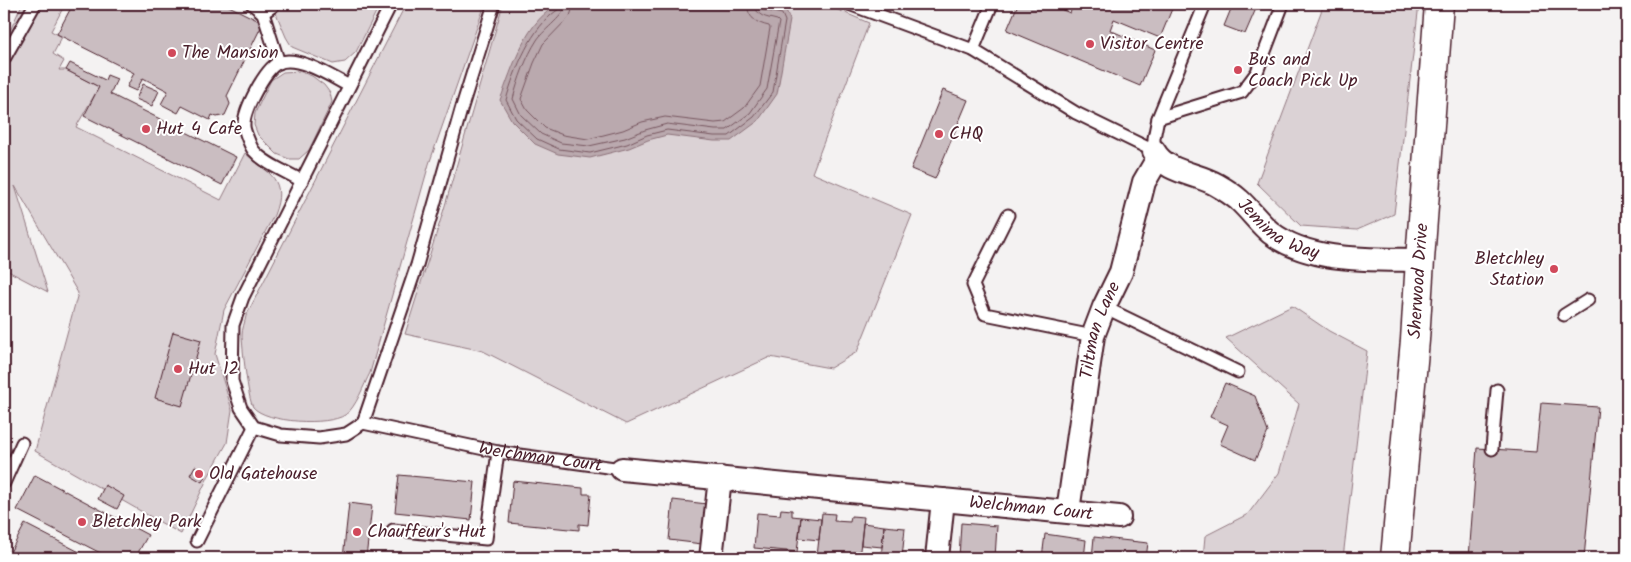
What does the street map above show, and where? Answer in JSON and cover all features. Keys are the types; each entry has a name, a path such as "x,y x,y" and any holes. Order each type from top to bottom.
{"street":[{"name":"Sherwood Drive","path":"1395,558 1415,340 1439,4"},
{"name":"Jemima Way","path":"1156,155 1165,164 1215,184 1238,200 1271,233 1297,248 1330,256 1420,260"},
{"name":"Tiltman Lane","path":"1068,511 1093,336 1104,306 1121,272 1144,182 1156,155"},
{"name":"Welchman Court","path":"622,469 1119,517"},
{"path":"711,558 720,478"},
{"name":"Welchman Court","path":"937,558 944,500"}],"lane":[{"path":"4,58 35,4"},
{"path":"252,4 266,8 279,63"},
{"path":"391,4 243,297 233,325 232,381 241,408 254,427 281,435 319,438 346,434 363,423 417,265 461,110 494,4"},
{"path":"849,4 972,50 1076,113 1156,155"},
{"path":"972,50 992,4"},
{"path":"1156,155 1154,138 1158,118 1205,4"},
{"path":"1158,118 1242,92 1257,72 1283,4"},
{"path":"302,180 268,162 253,150 244,125 251,101 266,73 279,63 299,62 318,69 349,86"},
{"path":"1008,215 973,285 985,314 1093,336"},
{"path":"1564,315 1588,300"},
{"path":"1104,306 1238,372"},
{"path":"1492,449 1497,390"},
{"name":"Welchman Court","path":"363,423 498,452 622,469"},
{"path":"197,541 254,427"},
{"path":"4,483 22,443"},
{"path":"393,530 486,539 498,452"}],"shaded area":[{"path":"22,4 60,4 64,6 51,31 62,37 53,54 64,61 59,70 66,70 99,87 76,127 221,200 245,153 274,178 277,185 279,193 278,203 274,215 224,310 215,354 232,410 227,443 208,477 181,534 35,451 78,293 15,186 48,292 4,269 4,44"},
{"path":"270,4 380,4 356,52 345,62 333,64 292,47 273,6"},
{"path":"406,4 483,4 483,10 429,164 370,373 356,402 345,415 325,421 312,422 270,417 253,407 249,394 242,341 242,330 246,316"},
{"path":"503,4 824,4 869,23 812,173 912,215 857,352 830,368 770,357 626,424 483,351 405,334 444,209"},
{"path":"1324,4 1419,4 1394,214 1357,230 1301,226 1257,183"},
{"path":"299,71 312,76 324,85 330,93 332,102 309,150 299,159 289,159 277,154 258,135 254,125 255,113 271,80 283,72"},
{"path":"1292,306 1329,331 1367,351 1343,558 1203,558 1205,536 1248,514 1279,473 1299,404 1226,338"}],"water":[{"path":"561,4 736,4 786,10 790,20 777,94 758,121 731,141 714,141 667,135 629,148 590,158 558,154 535,144 512,121 500,100 522,45 530,31 549,10"}],"building":[{"name":"The Mansion","path":"73,4 225,4 263,23 227,96 230,104 225,115 217,117 212,115 210,120 182,106 178,113 161,104 168,91 143,78 136,91 127,87 134,73 57,34"},
{"name":"Visitor Centre","path":"1018,4 1048,4 1070,13 1074,4 1174,4 1160,38 1114,19 1110,30 1155,50 1140,86 1007,30"},
{"path":"1233,4 1258,4 1245,34 1224,26"},
{"name":"Hut 4 Cafe","path":"70,63 105,80 107,75 117,79 110,94 236,157 222,185 84,116 99,87 66,70"},
{"path":"143,84 159,91 152,106 136,99"},
{"name":"CHQ","path":"943,90 968,100 935,179 911,169"},
{"name":"Hut 12","path":"173,332 201,340 182,406 155,398"},
{"path":"1225,383 1255,396 1268,432 1255,460 1220,444 1228,425 1210,417"},
{"path":"1541,403 1598,407 1584,558 1469,558 1477,448 1536,452"},
{"name":"Old Gatehouse","path":"195,466 207,472 202,482 190,475"},
{"name":"Bletchley Park","path":"35,475 148,535 135,558 110,558 17,510"},
{"path":"399,475 475,482 471,520 395,512"},
{"path":"513,481 583,488 583,494 591,494 588,525 579,524 579,530 509,523"},
{"name":"Bletchley Park","path":"105,485 124,496 117,509 98,499"},
{"path":"673,500 707,504 702,544 669,540"},
{"name":"Chauffeur's Hut","path":"349,503 372,506 366,558 343,558"},
{"path":"781,509 792,510 792,516 801,517 797,552 754,548 757,513 780,515"},
{"path":"822,513 835,514 834,521 850,522 851,516 864,517 859,558 817,556"},
{"path":"801,517 821,519 819,540 799,538"},
{"path":"863,523 884,526 882,547 861,545"},
{"path":"961,523 997,526 995,558 959,558"},
{"path":"25,524 91,558 7,558"},
{"path":"884,526 905,528 902,558 881,558"},
{"path":"1045,534 1086,540 1084,558 1042,558"},
{"path":"1094,537 1148,543 1146,558 1092,558"}],"place":[{"name":"Visitor Centre","path":"1090,44"},
{"name":"The Mansion","path":"172,53"},
{"name":"Bus and Coach Pick Up","path":"1238,70"},
{"name":"Hut 4 Cafe","path":"146,129"},
{"name":"CHQ","path":"939,134"},
{"name":"Bletchley Station","path":"1554,269"},
{"name":"Hut 12","path":"178,369"},
{"name":"Old Gatehouse","path":"199,474"},
{"name":"Bletchley Park","path":"82,522"},
{"name":"Chauffeur's Hut","path":"357,532"}]}
